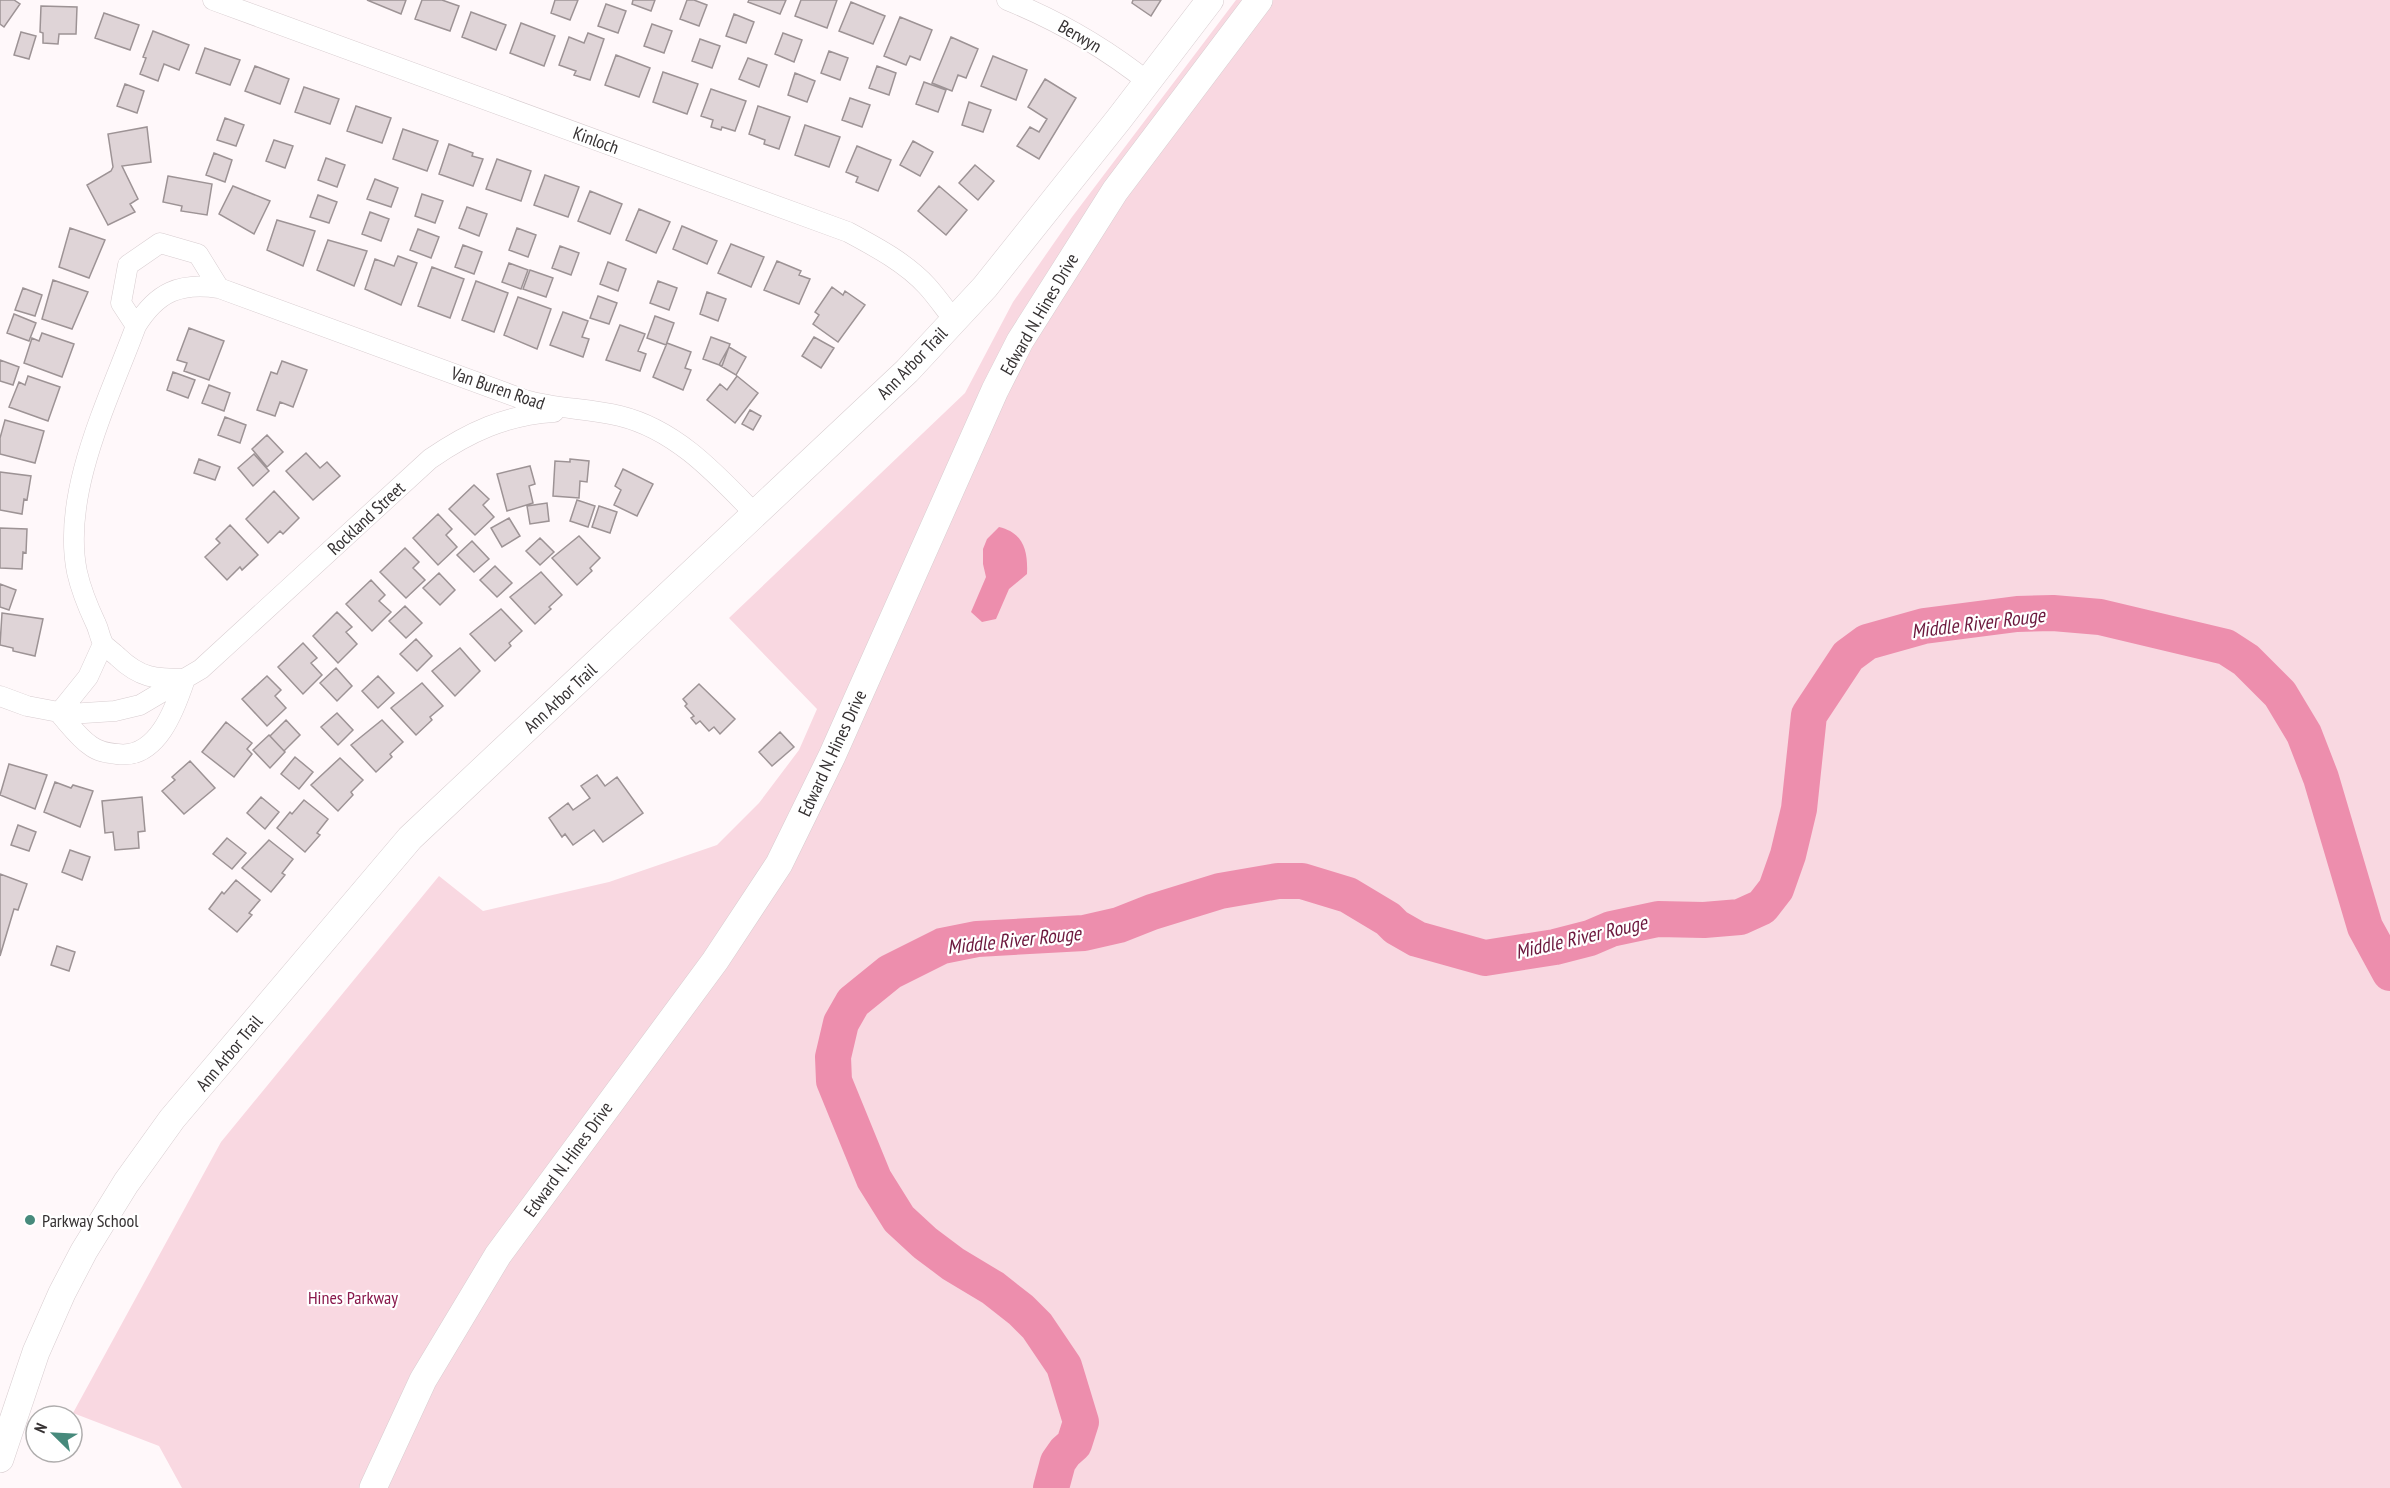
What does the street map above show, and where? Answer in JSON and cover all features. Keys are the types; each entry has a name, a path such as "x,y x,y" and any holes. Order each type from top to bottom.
{"street":[{"name":"Kinloch","path":"213,0 848,232 907,269 926,285 954,320"},
{"name":"Berwyn","path":"1006,0 1074,30 1148,82"},
{"name":"Ann Arbor Trail","path":"0,1459 36,1352 62,1293 84,1251 126,1184 172,1119 410,838 907,371 985,286 1148,82 1210,0"},
{"name":"Edward N. Hines Drive","path":"373,1488 423,1380 498,1255 715,961 779,864 832,756 995,390 1020,341 1115,191 1259,0"},
{"path":"136,326 121,303 128,265 160,243 198,254 219,288"},
{"name":"Van Buren Road","path":"104,644 85,600 77,572 74,548 75,517 85,463 136,326 144,312 156,300 186,286 202,285 219,288 550,407 622,417 672,438 699,458 756,514"},
{"name":"Rockland Street","path":"0,696 27,706 59,713 89,714 140,705 201,669 430,459 449,446 497,422 538,413 575,410"},
{"path":"104,644 129,667 143,675 155,679 185,679 176,704 152,743 137,753 127,756 104,753 91,746 59,713 88,677 104,644"}],"green space":[{"name":"Hines Parkway","path":"1236,0 2390,0 2390,1488 182,1488 159,1446 84,1417 84,1404 78,1404 221,1142 439,876 483,911 609,882 717,845 759,803 799,750 817,709 729,618 965,393 1013,302 1072,217"}],"shaded area":[{"path":"999,527 1014,534 1023,544 1027,558 1027,574 1009,589 996,619 982,622 971,612 986,577 983,549 987,539"}],"building":[{"path":"0,0 14,0 20,4 4,27 0,24"},
{"path":"367,0 406,0 401,14"},
{"path":"422,0 442,0 459,6 450,31 415,19"},
{"path":"555,0 578,0 570,20 551,13"},
{"path":"633,0 655,0 651,11 632,4"},
{"path":"687,0 707,5 699,26 680,19"},
{"path":"749,0 786,0 780,14 748,2"},
{"path":"801,0 837,0 827,28 795,16"},
{"path":"1133,0 1161,0 1151,16 1132,3"},
{"path":"851,2 885,16 873,44 839,31"},
{"path":"606,4 626,11 618,33 598,26"},
{"path":"41,6 77,7 76,34 59,34 58,44 43,43 43,33 40,32"},
{"path":"471,12 506,25 496,50 462,37"},
{"path":"104,13 139,25 130,50 95,38"},
{"path":"734,14 754,22 746,43 726,36"},
{"path":"900,17 932,30 920,60 910,56 906,65 884,56"},
{"path":"521,23 555,36 544,66 510,53"},
{"path":"652,24 672,31 664,53 644,46"},
{"path":"153,31 189,45 179,70 164,64 158,81 140,74 146,58 143,57"},
{"path":"21,32 36,36 29,59 14,55"},
{"path":"588,33 604,39 590,80 574,75 576,71 559,65 569,37 584,43"},
{"path":"783,33 802,40 794,62 775,54"},
{"path":"951,37 978,49 966,78 958,75 952,91 932,83"},
{"path":"700,39 720,46 712,68 692,61"},
{"path":"205,48 240,60 230,85 196,73"},
{"path":"829,51 848,58 840,80 821,73"},
{"path":"616,55 650,68 639,97 605,85"},
{"path":"993,56 1027,70 1016,100 981,86"},
{"path":"748,58 767,65 759,87 739,79"},
{"path":"255,66 289,79 280,104 245,91"},
{"path":"877,66 896,73 889,95 869,88"},
{"path":"663,72 698,84 687,114 653,102"},
{"path":"795,73 815,81 807,102 788,95"},
{"path":"1045,79 1076,98 1039,159 1017,146 1030,127 1039,132 1047,119 1028,107"},
{"path":"924,82 946,90 938,112 916,104"},
{"path":"125,84 144,91 137,113 117,106"},
{"path":"304,87 339,99 330,124 295,112"},
{"path":"711,89 746,101 735,131 722,127 721,130 711,127 713,120 701,116"},
{"path":"850,98 870,105 862,127 842,120"},
{"path":"969,102 991,110 983,132 962,125"},
{"path":"356,106 391,118 382,143 347,131"},
{"path":"758,106 790,117 779,149 764,144 765,140 749,134"},
{"path":"225,118 244,125 236,146 217,140"},
{"path":"805,125 840,137 829,167 795,155"},
{"path":"147,127 151,162 122,166 138,199 130,204 135,212 108,225 87,185 111,171 113,167 108,134"},
{"path":"403,129 438,141 427,171 393,159"},
{"path":"274,140 293,146 285,168 266,161"},
{"path":"913,141 933,152 920,176 900,165"},
{"path":"449,144 483,159 473,186 439,174"},
{"path":"857,146 891,160 878,191 856,182 858,177 846,172"},
{"path":"214,153 232,160 225,182 206,175"},
{"path":"326,158 345,165 337,187 318,180"},
{"path":"497,159 531,171 521,201 486,189"},
{"path":"975,165 994,181 978,200 959,183"},
{"path":"545,175 579,187 568,217 534,205"},
{"path":"168,176 212,184 207,215 181,211 182,206 163,202"},
{"path":"375,179 398,188 391,207 367,199"},
{"path":"233,186 270,201 254,234 219,214"},
{"path":"939,186 967,210 946,235 918,211"},
{"path":"590,191 622,204 610,234 578,221"},
{"path":"422,194 443,201 435,223 415,216"},
{"path":"318,195 337,202 329,223 310,217"},
{"path":"467,207 487,214 479,236 459,228"},
{"path":"639,209 670,222 656,253 626,240"},
{"path":"370,212 389,219 381,241 362,234"},
{"path":"277,220 315,231 303,266 267,250"},
{"path":"682,226 717,241 707,264 673,249"},
{"path":"70,228 105,240 89,278 59,267"},
{"path":"517,228 536,235 528,257 509,250"},
{"path":"418,229 439,237 431,258 410,250"},
{"path":"328,240 367,251 354,286 317,270"},
{"path":"731,244 764,257 751,287 718,273"},
{"path":"463,245 482,252 474,274 455,267"},
{"path":"560,246 579,253 571,275 552,268"},
{"path":"398,256 417,263 401,305 365,289 375,259 394,266"},
{"path":"777,261 801,271 799,275 810,279 799,304 764,290"},
{"path":"608,262 626,269 618,291 600,284"},
{"path":"509,263 528,270 521,289 502,282"},
{"path":"432,267 464,279 450,318 418,306"},
{"path":"530,270 553,278 546,297 523,289"},
{"path":"53,280 88,292 72,329 42,319"},
{"path":"476,281 508,293 494,332 462,320"},
{"path":"658,281 677,288 669,310 650,303"},
{"path":"832,287 843,295 845,291 865,305 838,342 813,324 819,315 815,312"},
{"path":"23,288 42,295 35,316 15,310"},
{"path":"707,292 726,299 718,321 700,314"},
{"path":"598,296 617,303 609,324 590,318"},
{"path":"518,297 551,309 537,349 504,335"},
{"path":"563,312 588,321 582,337 589,339 583,357 550,345"},
{"path":"14,314 36,323 29,341 7,333"},
{"path":"655,316 674,323 666,345 647,338"},
{"path":"620,325 645,334 638,351 646,354 640,371 606,360"},
{"path":"189,328 224,341 209,380 184,371 187,363 177,360"},
{"path":"42,333 74,344 62,377 24,363 32,338 39,341"},
{"path":"711,337 730,344 722,366 703,359"},
{"path":"814,337 834,348 821,368 802,356"},
{"path":"667,343 691,352 685,368 691,370 683,390 653,377"},
{"path":"729,347 746,357 736,375 719,365"},
{"path":"0,360 19,367 13,385 0,381"},
{"path":"282,361 307,370 293,407 280,402 275,416 257,410 271,372 277,374"},
{"path":"173,372 195,380 188,398 167,390"},
{"path":"28,376 60,387 48,421 9,407 19,382 25,385"},
{"path":"737,376 758,393 735,423 707,400 720,384 727,390"},
{"path":"209,385 230,393 224,411 202,403"},
{"path":"750,410 761,416 753,430 742,424"},
{"path":"225,417 246,425 240,443 218,435"},
{"path":"5,420 44,431 35,463 0,454 0,438"},
{"path":"267,435 283,452 267,467 252,449"},
{"path":"306,453 320,468 327,462 340,476 313,500 286,471"},
{"path":"254,454 269,471 253,486 238,468"},
{"path":"199,459 220,467 215,480 194,473"},
{"path":"570,459 589,461 587,482 580,481 579,498 553,496 555,461 570,462"},
{"path":"530,466 535,484 529,486 533,503 507,511 497,474"},
{"path":"623,469 653,484 637,516 614,505 621,490 615,486"},
{"path":"0,472 31,476 22,514 0,510"},
{"path":"474,485 489,499 483,505 494,517 475,535 449,509"},
{"path":"274,491 299,518 283,534 280,531 268,543 246,519"},
{"path":"577,500 595,506 588,527 570,521"},
{"path":"547,503 549,521 530,524 527,506"},
{"path":"599,506 617,512 610,533 592,527"},
{"path":"438,514 452,529 446,535 457,547 438,565 413,538"},
{"path":"509,518 520,536 502,547 491,528"},
{"path":"230,525 258,555 242,570 240,567 227,580 205,557 220,543 216,539"},
{"path":"0,528 27,529 26,553 23,552 22,569 0,568"},
{"path":"579,536 600,558 590,568 592,571 577,585 552,558"},
{"path":"540,538 554,552 540,565 526,551"},
{"path":"472,541 489,559 474,572 457,555"},
{"path":"405,548 419,562 413,568 425,580 406,598 380,572"},
{"path":"495,566 512,583 497,597 480,580"},
{"path":"541,572 562,595 535,624 510,597"},
{"path":"439,573 455,590 440,605 423,588"},
{"path":"371,580 385,595 379,601 391,612 372,631 346,604"},
{"path":"0,584 16,590 9,610 0,607"},
{"path":"405,606 422,623 406,638 389,621"},
{"path":"501,609 522,631 509,643 511,646 495,661 470,634"},
{"path":"337,612 352,627 346,632 357,644 338,663 313,636"},
{"path":"2,613 43,619 35,656 13,651 13,648 0,645"},
{"path":"416,639 432,656 417,671 400,654"},
{"path":"303,643 317,658 311,663 322,675 303,694 278,667"},
{"path":"460,648 480,671 455,696 432,671"},
{"path":"336,668 352,686 337,701 320,683"},
{"path":"267,676 281,690 275,696 286,708 267,726 242,699"},
{"path":"378,676 394,693 378,708 362,691"},
{"path":"422,683 443,706 430,717 432,720 416,735 391,708"},
{"path":"699,684 735,719 720,734 714,727 709,731 700,721 696,724 691,718 694,716 685,706 687,704 683,699"},
{"path":"337,713 353,730 338,745 321,727"},
{"path":"286,720 300,735 284,751 270,736"},
{"path":"382,720 403,742 390,754 392,757 376,772 351,745"},
{"path":"226,722 252,743 247,749 252,754 234,777 202,752"},
{"path":"780,732 794,747 772,766 759,752"},
{"path":"269,735 285,752 270,768 253,750"},
{"path":"295,757 313,772 299,789 281,774"},
{"path":"340,758 363,780 351,792 353,795 338,811 311,785"},
{"path":"190,761 215,788 184,814 162,791 175,780 172,777"},
{"path":"9,764 47,775 35,809 0,795"},
{"path":"597,775 605,786 617,777 643,813 603,842 594,830 573,845 565,834 562,837 549,818 568,803 573,810 590,798 581,786"},
{"path":"55,782 71,788 73,785 93,791 80,827 44,812"},
{"path":"142,797 145,831 138,832 139,848 115,850 113,832 105,833 102,801"},
{"path":"261,797 279,812 265,829 247,813"},
{"path":"304,800 328,819 317,833 320,835 305,852 277,828"},
{"path":"18,825 36,832 29,851 11,845"},
{"path":"227,838 246,853 232,869 213,854"},
{"path":"269,840 293,859 282,873 285,875 271,892 242,868"},
{"path":"70,850 90,857 82,880 62,872"},
{"path":"0,874 27,884 18,910 14,909 0,956"},
{"path":"236,880 260,900 249,913 252,915 237,932 209,909 222,892 224,894"},
{"path":"57,946 75,952 69,971 51,965"}],"waterway":[{"name":"Middle River Rouge","path":"1051,1488 1058,1462 1074,1444 1081,1422 1064,1366 1037,1326 1021,1310 993,1288 953,1264 899,1219 874,1179 834,1081 833,1057 841,1023 853,1002 890,972 942,946 977,939 1084,933 1119,925 1220,891 1278,881 1302,881 1348,895 1417,939 1485,958 1555,947 1590,938 1611,929 1658,919 1704,920 1740,917 1762,907 1776,889 1788,855 1799,809 1809,715 1848,656 1867,642 1924,626 2017,614 2053,613 2100,617 2226,647 2246,660 2280,694 2304,734 2321,778 2365,927 2390,973"}],"place":[{"name":"Parkway School","path":"30,1220"}]}
